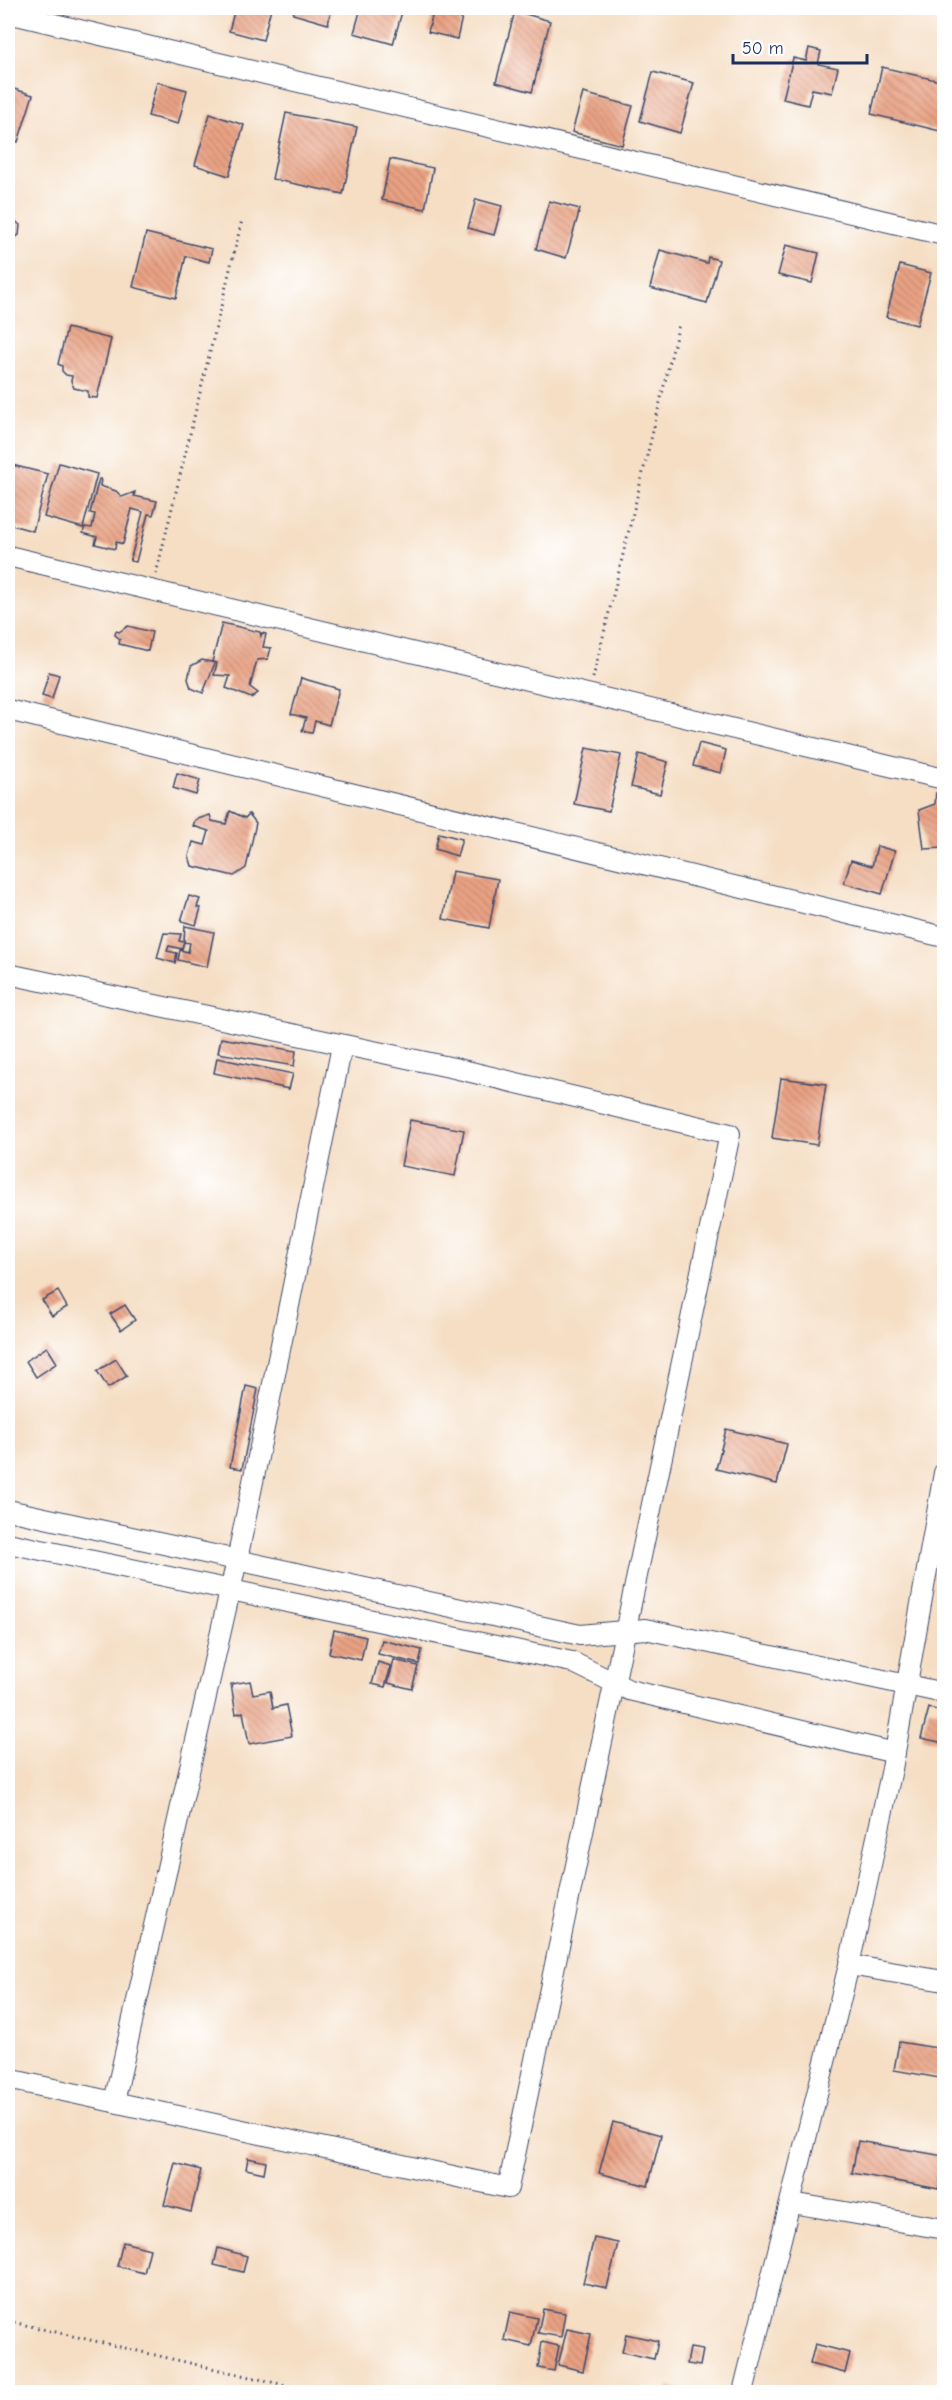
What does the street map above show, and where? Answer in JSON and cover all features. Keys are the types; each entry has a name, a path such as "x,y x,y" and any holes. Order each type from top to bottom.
{"street":[{"path":"8,13 945,236"},
{"path":"8,556 945,779"},
{"path":"8,710 945,936"},
{"path":"8,974 454,1068 730,1134 508,2188 8,2079"},
{"path":"114,2102 237,1560 342,1046"},
{"path":"743,2392 792,2203 849,1965 895,1753 936,1536 945,1473"},
{"path":"8,1510 579,1635 645,1629 945,1693"},
{"path":"8,1543 572,1662 614,1684 895,1753"},
{"path":"849,1965 945,1981"},
{"path":"792,2203 945,2229"}],"path":[{"path":"152,591 242,220"},
{"path":"589,695 679,324"},
{"path":"8,2321 315,2392"}],"building":[{"path":"235,8 271,8 263,40 229,31"},
{"path":"295,8 332,8 328,24 293,14"},
{"path":"361,8 403,8 393,44 354,33"},
{"path":"434,8 464,8 457,39 428,32"},
{"path":"515,11 550,21 532,92 496,82"},
{"path":"809,48 821,51 818,64 838,68 832,93 812,89 808,105 783,99 793,58 806,61"},
{"path":"882,67 944,82 944,132 871,114"},
{"path":"653,72 694,83 680,133 640,121"},
{"path":"157,82 187,90 178,124 148,116"},
{"path":"8,87 33,95 18,142 8,138"},
{"path":"583,93 633,106 622,145 572,132"},
{"path":"286,113 357,127 343,194 272,179"},
{"path":"210,114 244,125 229,176 195,165"},
{"path":"390,159 433,168 425,209 382,200"},
{"path":"476,199 502,206 494,235 468,228"},
{"path":"549,201 580,209 566,258 536,249"},
{"path":"8,218 20,225 19,235 11,240 8,239"},
{"path":"146,233 212,249 209,262 186,256 176,298 133,287"},
{"path":"786,245 819,253 812,283 778,275"},
{"path":"660,250 707,263 708,257 719,260 707,303 650,288"},
{"path":"900,265 931,273 917,325 886,317"},
{"path":"67,328 111,339 97,398 88,397 88,391 74,388 71,381 72,376 66,375 62,371 62,366 58,364"},
{"path":"59,463 97,474 83,528 44,517"},
{"path":"8,464 48,474 33,531 8,524"},
{"path":"99,479 101,479 100,486 116,491 122,497 135,492 134,496 157,501 153,515 148,514 136,562 130,561 143,512 132,509 123,544 116,542 115,549 95,544 97,537 83,533 85,527 92,528 95,514 90,513"},
{"path":"222,623 260,632 261,636 262,633 266,634 263,647 271,648 268,659 257,660 250,687 258,693 251,698 226,688 230,676 214,675 217,663 212,662"},
{"path":"128,626 152,632 148,651 119,644 120,639 115,635 116,631 119,632"},
{"path":"202,660 215,663 203,693 191,688 188,679 191,666"},
{"path":"49,672 59,675 52,699 42,696"},
{"path":"301,678 339,689 329,725 315,721 312,733 302,731 306,718 291,714"},
{"path":"699,743 726,750 721,773 693,766"},
{"path":"586,748 621,755 609,811 574,804"},
{"path":"639,754 668,762 660,794 631,787"},
{"path":"177,773 200,780 196,795 173,788"},
{"path":"936,793 944,794 944,848 924,849 919,810 935,804"},
{"path":"230,811 245,818 249,814 256,823 246,868 234,876 192,866 189,856 193,842 205,845 209,831 193,826 195,820 210,815 212,821 226,824"},
{"path":"439,833 462,839 457,856 435,849"},
{"path":"877,846 895,851 882,894 844,883 851,860 872,866"},
{"path":"452,871 498,879 489,928 443,919"},
{"path":"189,896 200,899 197,907 201,908 196,925 181,921"},
{"path":"185,926 214,932 207,967 178,960 180,950 188,952 190,943 184,942"},
{"path":"164,933 181,934 179,941 184,942 182,949 169,946 167,951 177,953 175,963 157,958"},
{"path":"221,1038 296,1051 294,1066 218,1053"},
{"path":"217,1058 293,1074 289,1089 214,1073"},
{"path":"781,1078 826,1084 817,1145 772,1138"},
{"path":"410,1120 464,1130 455,1176 401,1166"},
{"path":"58,1291 67,1307 52,1316 42,1300"},
{"path":"125,1305 135,1320 121,1330 110,1314"},
{"path":"47,1347 57,1363 36,1377 26,1361"},
{"path":"116,1359 127,1376 108,1388 97,1371"},
{"path":"246,1386 258,1389 242,1469 230,1467"},
{"path":"726,1429 787,1444 777,1484 716,1469"},
{"path":"334,1630 366,1637 361,1660 329,1653"},
{"path":"382,1640 422,1650 419,1664 378,1654"},
{"path":"394,1660 418,1666 412,1689 388,1683"},
{"path":"378,1662 391,1666 385,1687 372,1684"},
{"path":"250,1681 253,1694 270,1691 273,1708 286,1705 292,1736 249,1744 243,1712 236,1714 231,1684"},
{"path":"929,1708 944,1712 944,1743 921,1738"},
{"path":"899,2042 944,2049 939,2078 894,2070"},
{"path":"613,2122 661,2135 648,2186 599,2173"},
{"path":"858,2141 944,2156 939,2189 852,2173"},
{"path":"248,2158 266,2162 264,2173 246,2169"},
{"path":"175,2163 201,2170 191,2212 164,2205"},
{"path":"594,2238 618,2243 607,2288 583,2283"},
{"path":"123,2242 150,2249 144,2273 117,2266"},
{"path":"218,2248 247,2256 243,2272 214,2265"},
{"path":"543,2309 565,2313 561,2337 538,2333"},
{"path":"510,2312 537,2318 531,2346 504,2340"},
{"path":"567,2329 591,2334 583,2371 558,2365"},
{"path":"626,2334 658,2341 654,2359 622,2352"},
{"path":"542,2342 559,2346 554,2371 538,2368"},
{"path":"815,2344 850,2353 845,2373 810,2364"},
{"path":"690,2348 703,2350 700,2366 687,2364"},
{"path":"668,2387 691,2391 691,2392 667,2392"}]}
